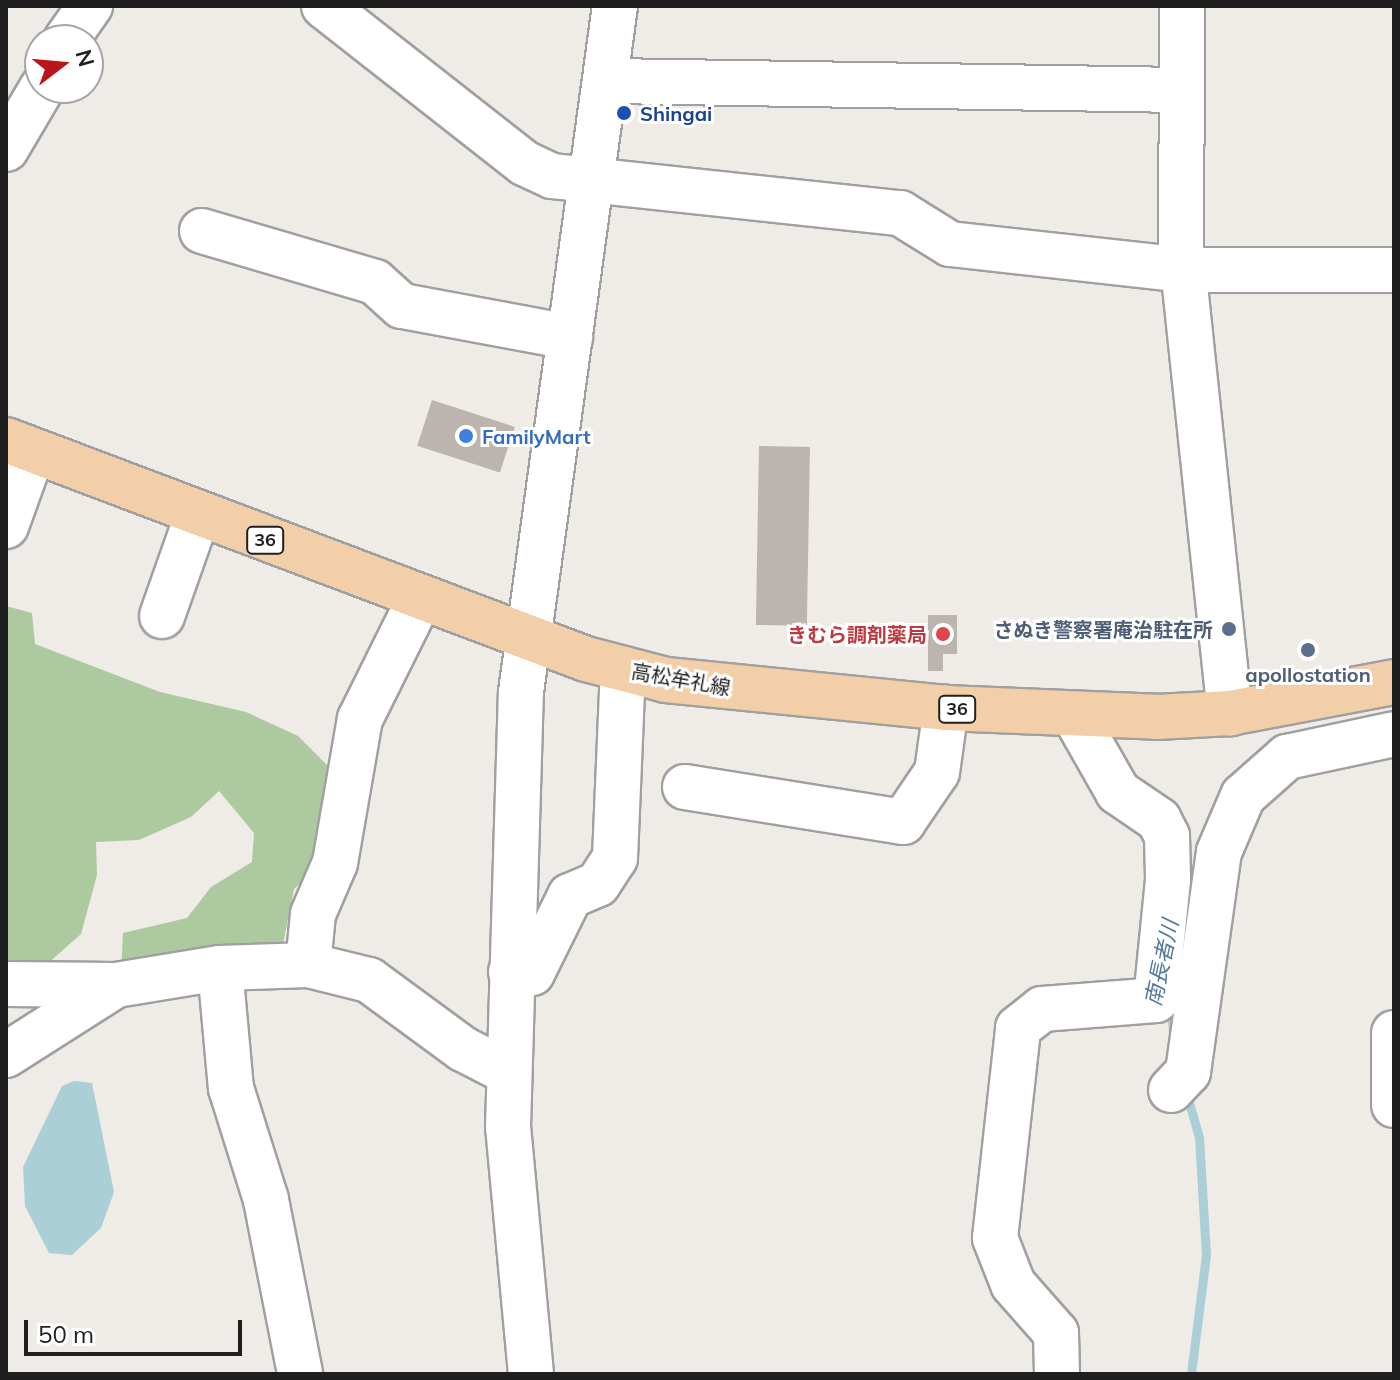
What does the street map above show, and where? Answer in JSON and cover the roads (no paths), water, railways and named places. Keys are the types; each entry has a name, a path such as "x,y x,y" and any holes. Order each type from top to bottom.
{"main road":[{"name":"高松牟礼線","path":"20,446 420,598 623,669 779,695 1074,715 1230,713 1394,682"}],"street":[{"path":"324,6 524,163 552,176 594,178 900,213 950,244 1184,270 1394,270"},
{"path":"1182,6 1184,270 1230,713"},
{"path":"531,1374 510,1209 508,1072 526,635 609,81 613,7"},
{"path":"609,81 1182,90"},
{"path":"6,149 33,104"},
{"path":"202,231 375,282 402,306 570,337"},
{"path":"6,526 20,446"},
{"path":"162,616 198,514"},
{"path":"308,965 313,914 335,863 360,719 420,598"},
{"path":"511,972 532,973 570,896 598,884 615,858 623,669"},
{"path":"685,787 903,822 937,772 946,708"},
{"path":"1074,715 1099,768 1118,792 1159,820 1167,836 1179,995 1180,1081"},
{"path":"1179,995 1219,852 1243,796 1287,757 1394,734"},
{"path":"6,984 116,985 220,968 308,965 369,980 463,1049 508,1072"},
{"path":"220,968 231,1088 266,1200 300,1374"},
{"path":"6,1055 116,985"},
{"path":"1057,1374 1056,1333 1013,1284 995,1238 1018,1028 1042,1009 1179,995"},
{"path":"1394,1033 1394,1105"}],"water":[{"path":"74,1081 92,1083 114,1192 101,1228 72,1255 49,1253 25,1206 23,1167 62,1086"}],"waterway":[{"name":"南長者川","path":"1171,1007 1174,1047"},
{"name":"南長者川","path":"1186,1092 1199,1137 1206,1255 1191,1374"}],"place":[{"name":"Shingai","path":"624,113"},
{"name":"FamilyMart","path":"466,436"},
{"name":"さぬき警察署庵治駐在所","path":"1229,629"},
{"name":"きむら調剤薬局","path":"943,634"},
{"name":"apollostation","path":"1308,650"}]}
